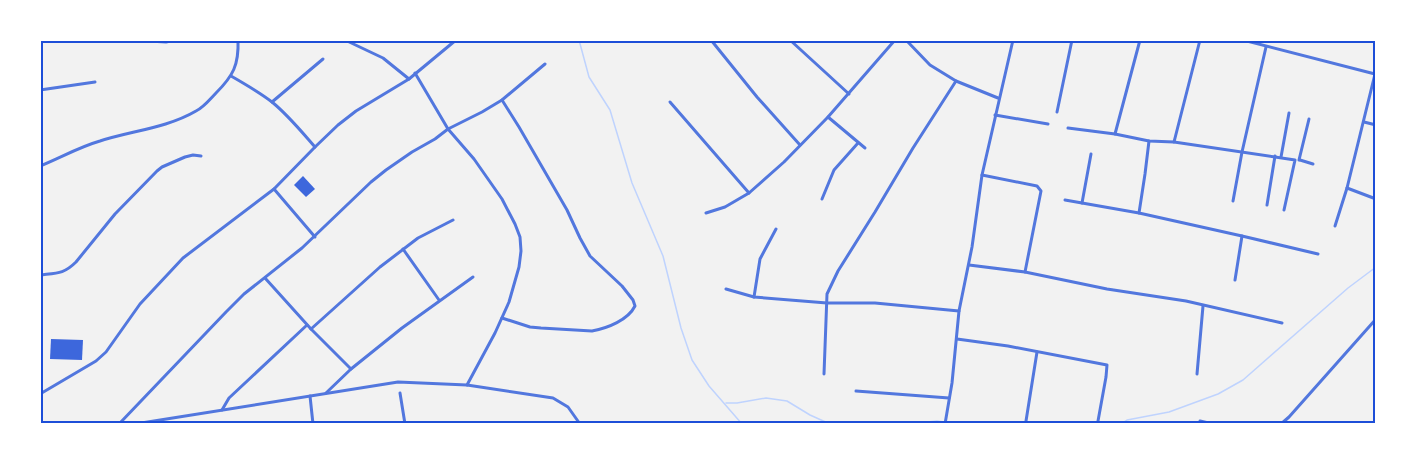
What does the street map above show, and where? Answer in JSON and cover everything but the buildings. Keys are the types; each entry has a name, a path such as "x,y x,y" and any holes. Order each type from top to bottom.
{"street":[{"path":"132,40 154,42 175,40"},
{"path":"40,166 98,141 147,129 198,110 231,76 239,57 238,40"},
{"path":"345,40 383,58 409,79"},
{"path":"40,394 96,361 106,352 140,304 183,258 274,189 315,147 356,111 409,79 456,40"},
{"path":"711,40 800,145"},
{"path":"790,40 849,94"},
{"path":"706,213 725,207 749,193 784,162 849,94 895,40"},
{"path":"906,40 930,65 956,81 999,98"},
{"path":"945,423 959,311 969,265 982,175 1012,40"},
{"path":"1057,112 1072,40"},
{"path":"1115,134 1140,40"},
{"path":"1174,141 1200,40"},
{"path":"1243,40 1375,74 1347,188 1335,226"},
{"path":"1233,201 1266,46"},
{"path":"272,102 323,59"},
{"path":"119,423 226,312 315,237 371,182 448,129 502,100 545,64"},
{"path":"415,73 448,129 490,181 509,212 520,237 521,251 515,285 502,318 467,386"},
{"path":"231,76 272,102 315,147"},
{"path":"824,374 827,294 838,271 956,81"},
{"path":"40,90 95,82"},
{"path":"502,100 567,210 590,256 622,286 635,306 623,319 592,331 530,327 502,318"},
{"path":"670,102 749,193"},
{"path":"1281,157 1289,113"},
{"path":"995,115 1048,124"},
{"path":"828,117 865,148"},
{"path":"1284,210 1309,119"},
{"path":"1364,122 1376,125"},
{"path":"1068,128 1149,141 1174,141 1313,164"},
{"path":"1139,213 1149,141"},
{"path":"822,199 834,171 858,142"},
{"path":"1083,203 1091,154"},
{"path":"40,275 62,273 70,269 115,214 162,167 192,155 201,156"},
{"path":"1267,205 1275,156"},
{"path":"982,175 1037,186 1041,191 1025,272"},
{"path":"1347,188 1376,199"},
{"path":"274,189 315,237"},
{"path":"1065,200 1139,213 1318,254"},
{"path":"310,328 403,249 418,238 453,220"},
{"path":"754,297 761,254 776,229"},
{"path":"1235,280 1242,236"},
{"path":"403,249 439,300"},
{"path":"969,265 1025,272 1281,323"},
{"path":"325,394 351,369 439,300 473,277"},
{"path":"265,278 351,369"},
{"path":"726,289 754,297 826,303 875,303 959,311"},
{"path":"1197,374 1203,306"},
{"path":"1281,423 1289,417 1376,319"},
{"path":"222,410 229,398 307,325"},
{"path":"957,339 1107,364 1098,421"},
{"path":"1026,420 1037,352"},
{"path":"135,423 398,382 467,386 553,399 568,407 580,423"},
{"path":"856,391 949,398"},
{"path":"400,393 405,423"},
{"path":"310,396 313,423"},
{"path":"1200,421 1213,423"}],"waterway":[{"path":"579,40 589,77 610,110 632,183 663,256 681,328 692,360 709,386 742,424"},
{"path":"1121,424 1127,420 1169,412 1218,394 1243,380 1348,288 1376,267"},
{"path":"726,403 766,398 787,401 830,424"},
{"path":"907,424 937,421 957,424"}]}
